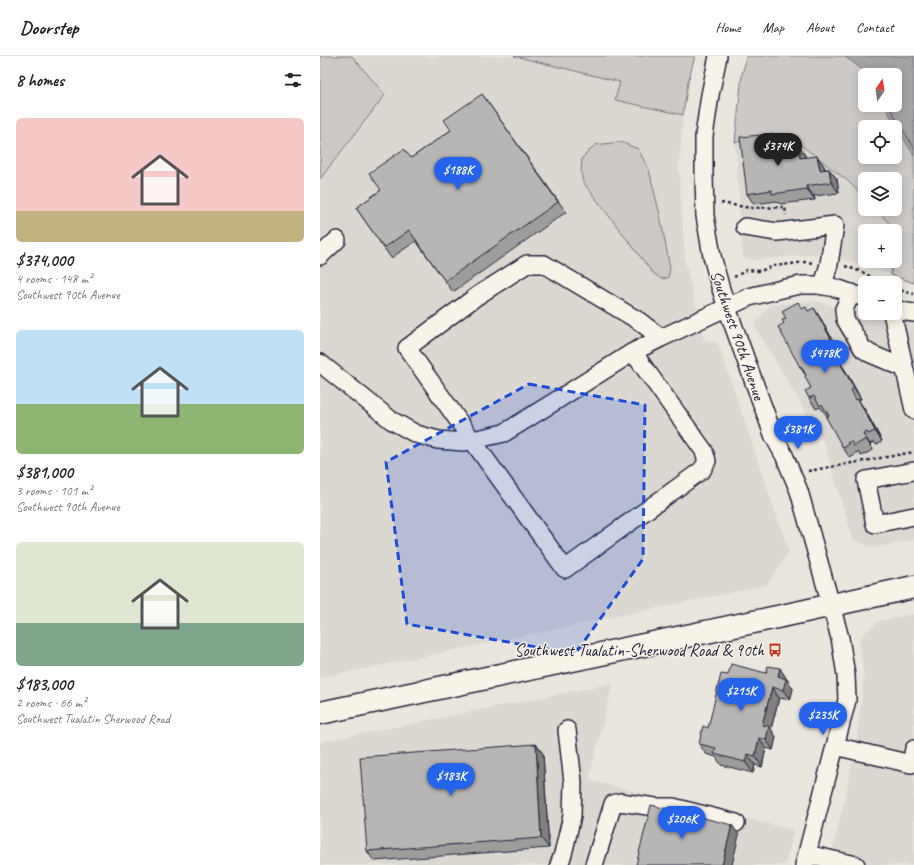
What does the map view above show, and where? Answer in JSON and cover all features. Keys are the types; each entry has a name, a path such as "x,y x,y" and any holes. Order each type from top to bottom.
{"highway":[{"path":"320,713 914,587"}],"street":[{"name":"Southwest 90th Avenue","path":"718,56 704,136 705,216 712,256 727,308 774,437 784,455 798,491 840,638 846,675 847,700 806,860"},
{"path":"745,227 777,232 835,225 829,264 823,286"},
{"path":"320,256 337,240"},
{"path":"633,352 704,452 707,461 702,470 565,569 407,348 477,296 527,264 544,264 638,321 661,338"},
{"path":"320,363 391,420 416,434 438,440 464,442 504,432 633,352 749,297 801,285 836,288 858,296 844,309 845,319 863,349 904,368"},
{"path":"902,311 914,313"},
{"path":"894,320 914,410"},
{"path":"914,471 866,480 875,524 914,516"},
{"path":"559,865 572,816 573,782 567,730"},
{"path":"835,746 910,764 914,749"},
{"path":"594,865 613,804 620,802 655,807 674,807 736,823"},
{"path":"806,860 856,865"}],"path":[{"path":"705,200 751,208 785,207 788,231"},
{"path":"902,291 914,294"},
{"path":"792,474 914,452"}],"highlighted area":[{"path":"529,384 645,405 643,559 575,654 407,624 386,462"}],"shaded area":[{"path":"320,56 352,56 385,95 320,179"},
{"path":"352,56 514,56 621,82 616,100 683,115 679,167 685,261 704,340 718,343 789,552 767,585 320,678 320,179 385,95"},
{"path":"514,56 695,56 688,82 683,115 615,100 620,82"},
{"path":"747,56 914,56 914,283 902,279 902,276 891,275 892,268 902,268 902,224 890,224 882,216 902,216 902,172 858,172 858,192 848,181 793,139 735,142 742,74"},
{"path":"793,139 848,181 858,192 858,216 882,216 890,224 858,224 858,264 820,254 755,260 743,258 735,142"},
{"path":"621,142 638,149 649,170 660,215 670,268 668,278 661,279 652,272 583,182 581,173 582,158 595,145"},
{"path":"870,268 892,268 891,275"},
{"path":"813,301 858,311 858,320 902,320 902,318 914,319 914,540 873,548 853,540 824,443 754,325 770,305"},
{"path":"914,614 914,865 829,865 848,784 857,735 864,678 859,641 865,632 879,621"},
{"path":"613,683 589,780 794,830 785,865 320,865 320,742"}],"water":[{"path":"844,56 914,56 914,156 902,136 902,120 893,120 888,112 902,112 902,68 860,68"}],"building":[{"path":"482,94 558,202 445,281 409,230 384,248 356,208 381,190 369,173 404,149 411,158 451,130 444,120"},
{"path":"772,134 773,147 798,145 800,158 817,156 820,170 829,169 831,182 806,186 807,189 772,194 772,190 747,194 740,137"},
{"path":"798,302 802,309 806,307 808,311 814,308 836,348 829,351 835,361 838,359 854,388 851,390 856,400 858,399 875,431 868,434 867,432 863,434 866,439 854,446 851,441 843,448 826,417 829,416 822,404 820,406 814,396 809,398 805,391 811,388 805,377 806,375 778,327 784,323 782,320 786,319 782,311"},
{"path":"731,664 766,673 768,666 780,668 778,676 786,679 783,690 772,687 762,725 769,726 766,740 759,738 755,756 747,754 745,762 714,754 716,748 699,744 703,726 708,728 721,674 728,675"},
{"path":"536,744 541,838 367,851 360,757"},
{"path":"651,805 732,825 722,865 636,865"}],"place":[{"name":"Southwest Tualatin-Sherwood Road & 90th","path":"775,650"}]}
